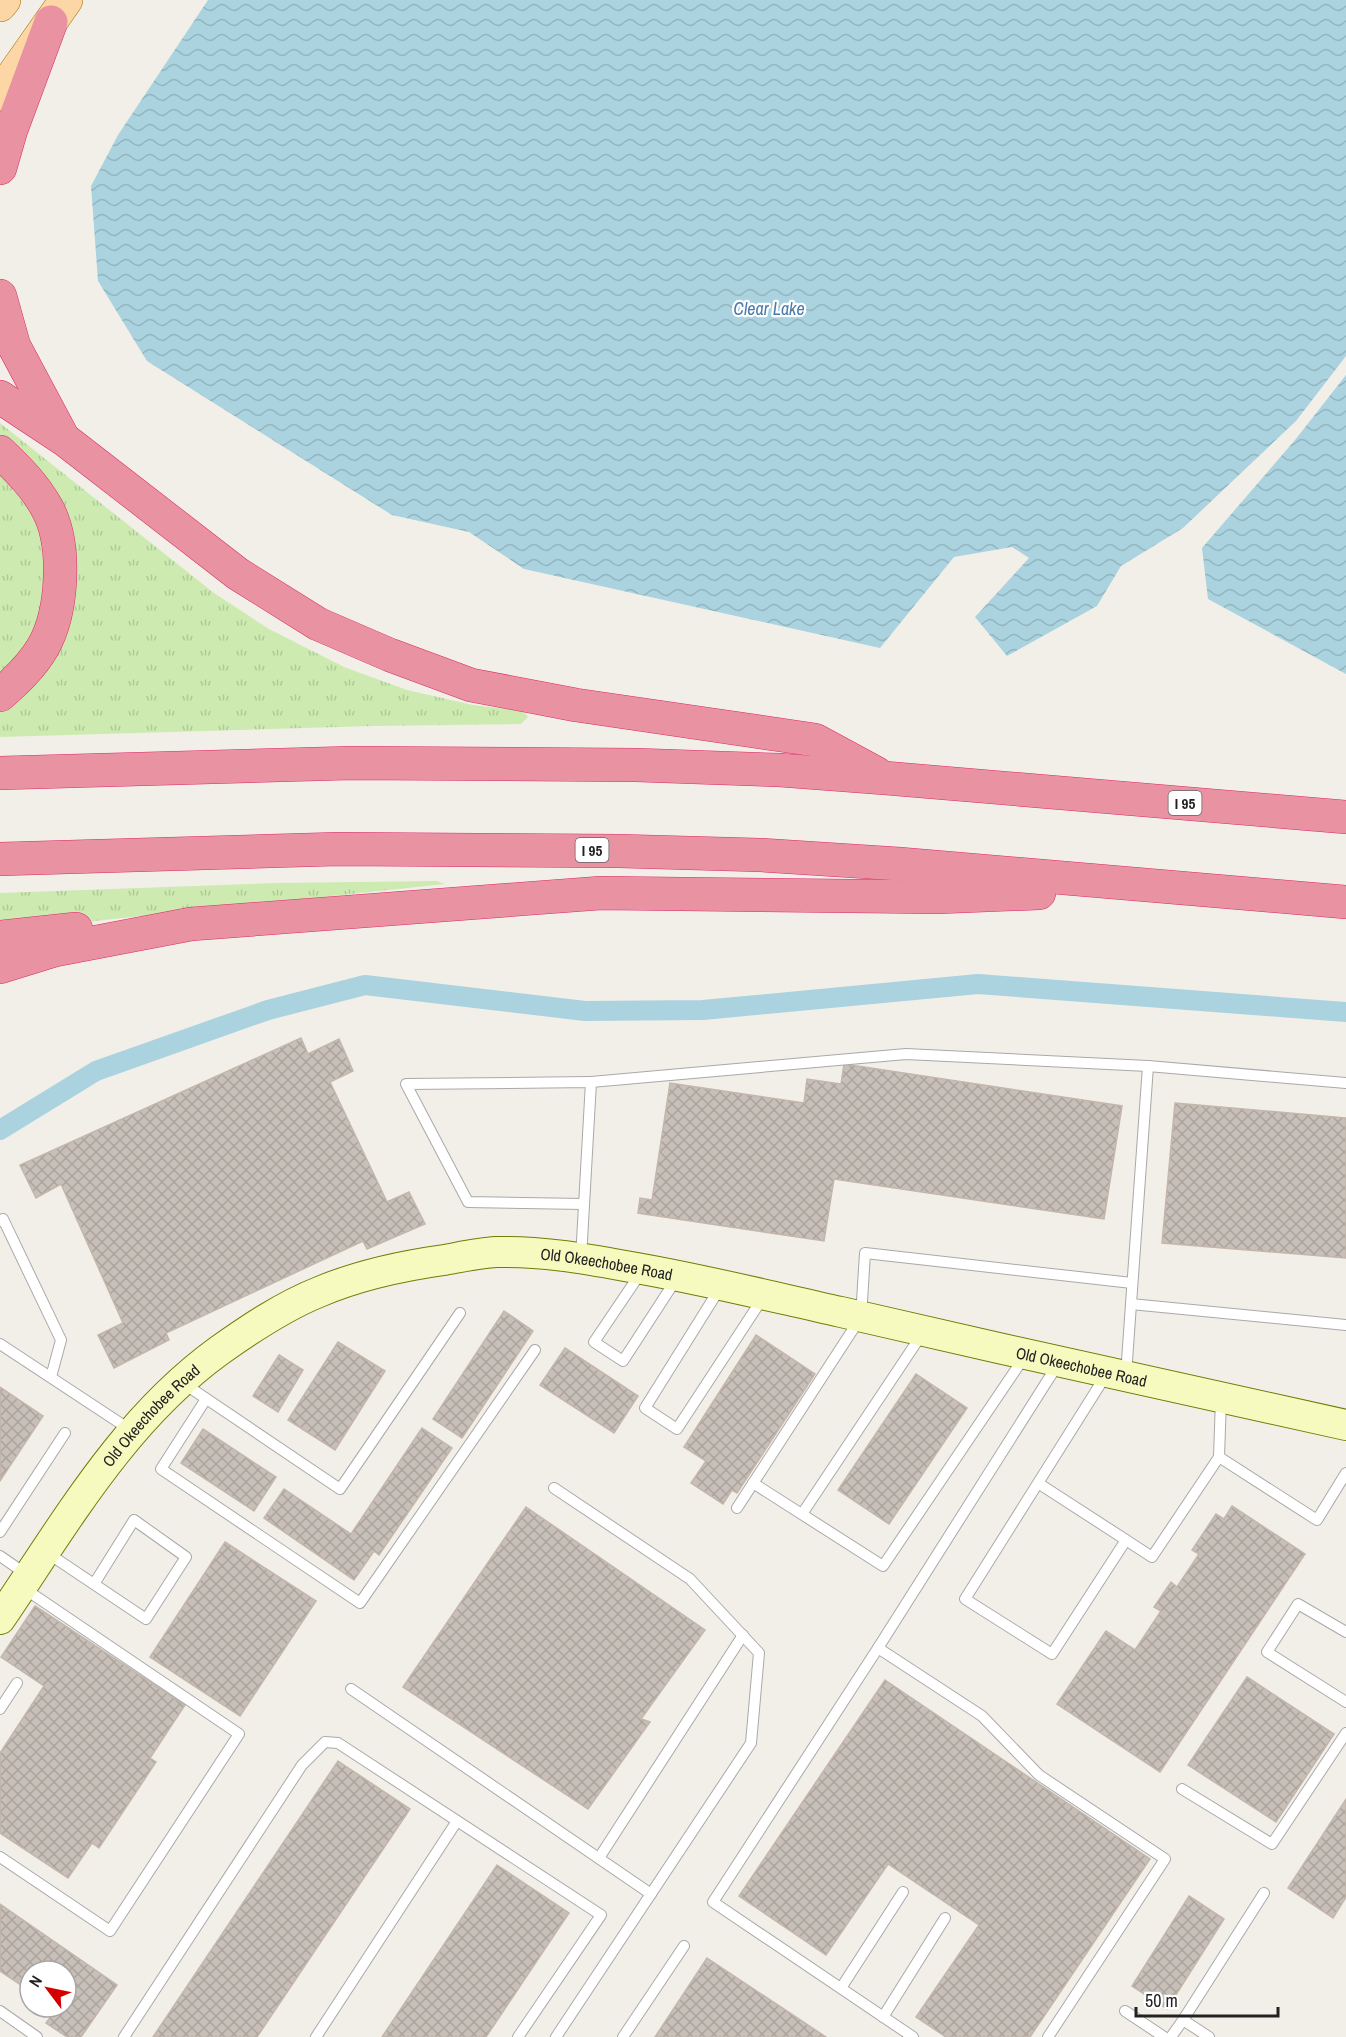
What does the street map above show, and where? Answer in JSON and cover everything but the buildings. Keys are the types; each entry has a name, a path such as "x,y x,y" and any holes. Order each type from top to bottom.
{"highway":[{"path":"0,168 11,130 58,11"},
{"path":"0,296 14,346 65,440"},
{"path":"0,397 65,440 238,574 318,624 471,685 576,705 814,740 885,778"},
{"path":"0,452 29,481 48,510 57,539 60,579 56,611 43,646 22,674 0,695"},
{"name":"I 95","path":"0,773 288,764 565,763 708,767 885,778 1346,817"},
{"name":"I 95","path":"0,859 339,849 619,851 760,855 900,864 1346,902"},
{"path":"0,938 55,930 191,924 601,893 938,897 1182,887"},
{"path":"0,967 56,950 191,924"}],"main road":[{"path":"0,5 4,0"},
{"path":"0,94 58,11"}],"street":[{"name":"Old Okeechobee Road","path":"0,1619 112,1454 180,1381 219,1350 267,1319 317,1292 371,1274 408,1265 495,1252 565,1255 679,1275 1026,1355 1346,1425"}],"lane":[{"path":"583,1204 468,1202 406,1083 591,1082 906,1053 1148,1066 1346,1083"},
{"path":"1126,1540 1052,1654 964,1599 1038,1483 1117,1375 1131,1304 1148,1066"},
{"path":"580,1258 591,1082"},
{"path":"0,1221 3,1219 61,1340 51,1377"},
{"path":"737,1508 861,1317 865,1253 1132,1283"},
{"path":"643,1269 594,1342 623,1361 679,1275"},
{"path":"721,1285 645,1408 677,1429 765,1295"},
{"path":"1131,1304 1346,1325"},
{"path":"180,1381 340,1489 460,1313"},
{"path":"802,1514 924,1331"},
{"path":"0,1344 132,1431"},
{"path":"206,1398 161,1469 360,1603 535,1350"},
{"path":"753,1483 883,1566 1026,1355"},
{"path":"913,2037 713,1902 878,1648 1059,1362"},
{"path":"1038,1483 1152,1557 1219,1457 1221,1397"},
{"path":"0,1532 65,1433"},
{"path":"1219,1457 1317,1520 1346,1473"},
{"path":"554,1488 690,1580 759,1653 751,1743 556,2037"},
{"path":"32,1571 94,1584 146,1619 186,1557 134,1520 94,1584"},
{"path":"0,1556 32,1571 239,1734 110,1931 0,1857"},
{"path":"1346,1632 1299,1604 1267,1652 1346,1702"},
{"path":"599,1858 743,1635"},
{"path":"878,1648 982,1716 1039,1775 1165,1859 1048,2037"},
{"path":"0,1708 17,1683"},
{"path":"351,1689 651,1894"},
{"path":"1182,1789 1272,1844 1346,1733"},
{"path":"124,2037 302,1765 325,1742 338,1743 601,1915 518,2037"},
{"path":"316,2037 457,1821"},
{"path":"841,1988 903,1892"},
{"path":"1171,2037 1264,1893"},
{"path":"884,2017 945,1918"},
{"path":"623,2037 684,1946"},
{"path":"0,2011 37,2037"},
{"path":"1125,2012 1164,2037"},
{"path":"1183,2020 1209,2037"}],"green space":[{"path":"0,423 214,593 269,629 344,667 407,690 473,705 522,711 528,717 521,724 0,737 0,709 68,582 0,440"},
{"path":"0,465 7,471 47,541 39,629 0,682"},
{"path":"437,881 445,884 0,931 0,893 275,883"}],"water":[{"name":"Clear Lake","path":"208,0 1346,0 1346,356 1296,421 1183,528 1121,566 1097,606 1007,656 975,617 1029,558 1012,547 954,557 880,648 524,569 469,532 392,515 147,361 98,281 91,186 118,135"},
{"path":"1346,375 1346,674 1208,599 1202,548 1295,440"}],"waterway":[{"path":"0,1130 96,1071 268,1010 365,985 585,1011 703,1010 978,984 1346,1012"}]}
